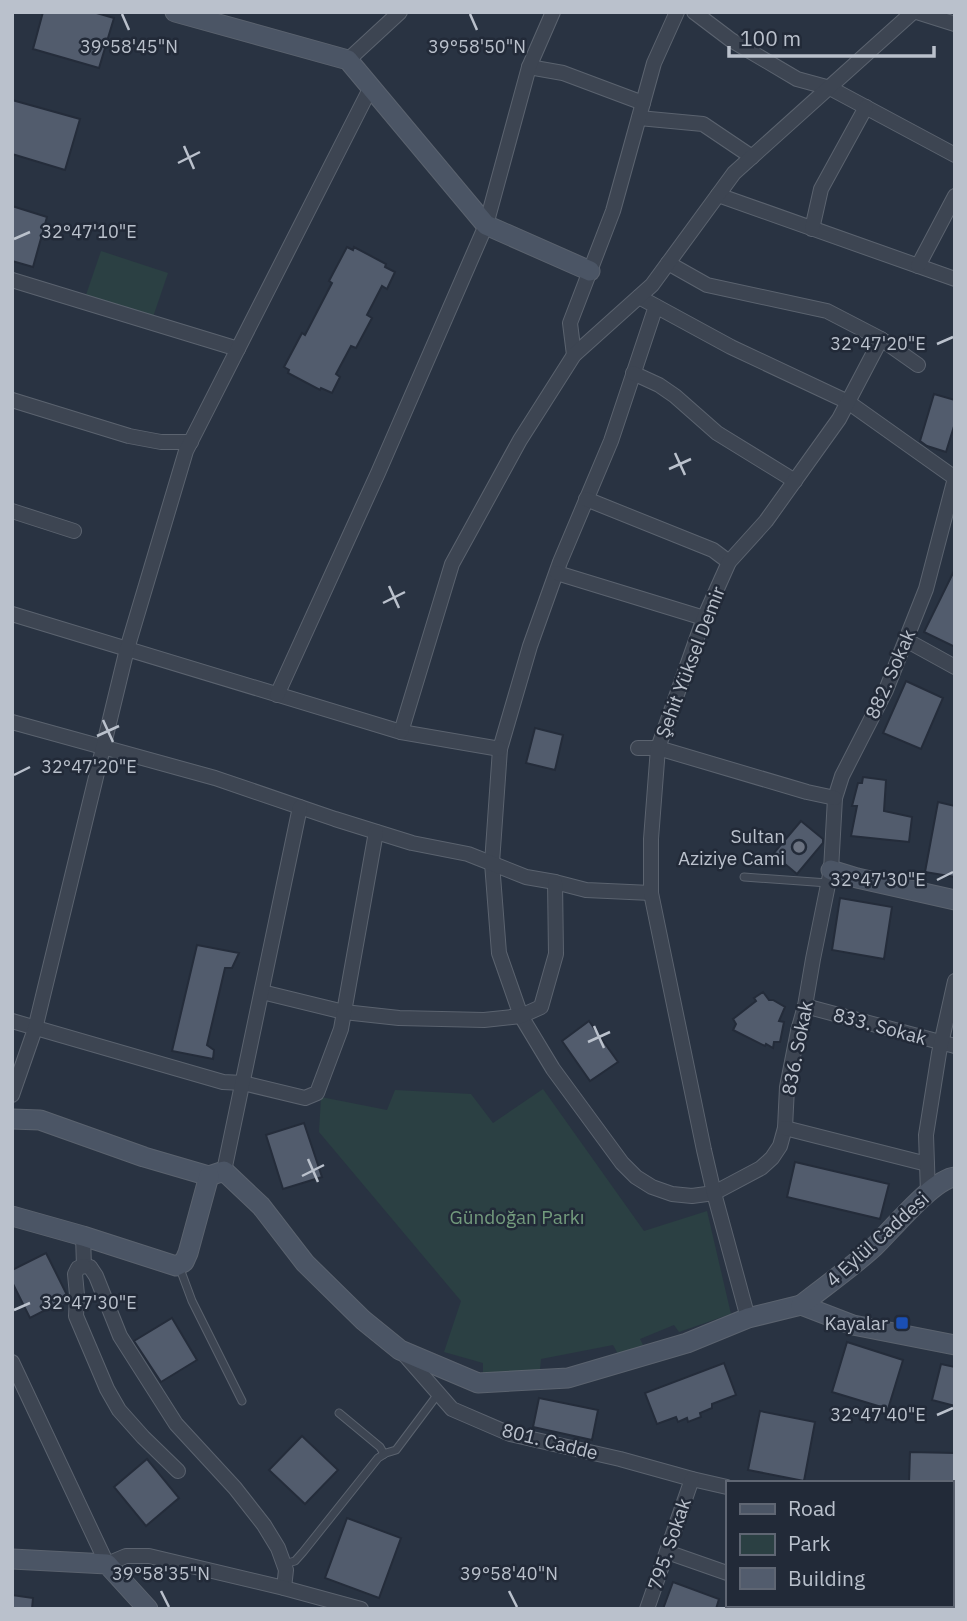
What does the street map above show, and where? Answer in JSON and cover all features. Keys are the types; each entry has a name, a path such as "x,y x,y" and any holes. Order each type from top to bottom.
{"street":[{"path":"175,12 348,60 486,225 590,271"},
{"path":"348,60 400,12"},
{"path":"277,695 486,225 529,67 553,12"},
{"path":"574,355 570,323 613,211 654,63 677,12"},
{"path":"694,12 731,40 797,79 830,88 955,155"},
{"path":"401,732 452,564 520,440 574,355 652,285 734,173 915,12 955,24"},
{"path":"529,67 563,73 641,111 703,124 752,157"},
{"path":"12,1095 35,1029 127,649 186,451 371,87"},
{"path":"812,229 821,189 866,107"},
{"path":"718,195 955,279"},
{"path":"918,265 955,196"},
{"path":"668,263 707,285 827,312 881,340 918,365"},
{"path":"12,280 238,349"},
{"path":"639,297 732,347 848,402 955,478"},
{"path":"656,306 611,441 556,573 530,646 500,749 492,863 499,953 521,1016 553,1069 622,1163 636,1177 652,1187 672,1194 692,1196 714,1193"},
{"name":"Şehit Yüksel Demir","path":"748,1318 714,1193 651,893 651,839 658,748 704,618 729,562 766,521 839,419 881,340"},
{"path":"633,373 659,385 717,433 795,481"},
{"path":"12,400 129,436 161,442 191,442"},
{"name":"882. Sokak","path":"830,876 835,798 842,776 886,690 926,589 955,478"},
{"path":"586,499 713,550 729,562"},
{"path":"12,511 74,531"},
{"path":"556,573 704,618"},
{"path":"12,614 401,732 500,749"},
{"path":"906,640 955,667"},
{"path":"12,722 215,778 412,844 468,854 526,877 586,890 651,893"},
{"path":"638,748 658,748 835,798"},
{"path":"12,1216 168,1264 179,1265 184,1262 217,1174 243,1083 300,807"},
{"path":"12,1021 223,1082 243,1083 305,1098 317,1093 341,1029 376,832"},
{"path":"830,876 857,878 955,900"},
{"name":"836. Sokak","path":"714,1193 761,1168 780,1146 785,1128 787,1087 830,876"},
{"path":"262,992 344,1012 399,1018 484,1020 521,1016 541,1007 556,954 555,882"},
{"path":"928,1193 926,1135 948,1044 955,981"},
{"name":"833. Sokak","path":"805,1006 948,1044"},
{"path":"12,1119 40,1120 144,1157 217,1174 261,1206 305,1264 363,1320 400,1350 478,1383 568,1378 687,1343 748,1318 802,1305 853,1325 955,1345"},
{"path":"785,1128 927,1164"},
{"name":"4 Eylül Caddesi","path":"802,1305 872,1248 928,1193 950,1177 955,1177"},
{"path":"83,1236 84,1266"},
{"path":"178,1471 119,1410 107,1389 76,1316 78,1295 75,1274 78,1268 90,1267 96,1276 120,1336 176,1424 235,1488 278,1548 286,1570 284,1588"},
{"name":"801. Cadde","path":"400,1350 452,1409 510,1434 726,1487"},
{"path":"12,1362 107,1564 148,1609"},
{"name":"795. Sokak","path":"647,1609 692,1479"},
{"path":"667,1552 726,1573"},
{"path":"12,1559 107,1564 126,1556 149,1556 361,1609"}],"lane":[{"path":"744,877 830,876"},
{"path":"179,1265 192,1301 242,1401"},
{"path":"285,1564 295,1561 303,1552 378,1458 396,1450 438,1393"},
{"path":"339,1413 380,1447 384,1454"}],"green space":[{"path":"101,251 168,273 153,317 86,295"},
{"name":"Gündoğan Parkı","path":"543,1089 644,1231 707,1211 731,1314 679,1332 674,1325 640,1339 643,1345 618,1354 613,1345 541,1359 540,1370 483,1373 483,1363 444,1352 461,1301 319,1132 321,1097 387,1110 395,1090 471,1094 493,1123"}],"building":[{"path":"43,12 93,12 114,18 99,68 33,49"},
{"path":"12,100 80,119 65,170 12,154"},
{"path":"12,206 47,217 33,267 12,261"},
{"path":"347,247 353,250 354,247 386,264 385,267 395,272 387,289 382,286 367,315 372,318 356,348 351,346 336,374 340,377 332,393 321,388 320,390 288,373 289,370 284,367 302,333 305,335"},
{"path":"934,394 955,400 955,423 946,452 920,441"},
{"path":"955,569 955,647 924,632"},
{"path":"906,681 943,698 921,749 883,733"},
{"path":"535,728 563,735 555,770 526,763"},
{"path":"863,777 886,780 884,811 912,817 909,842 851,836 857,806 852,806 858,783 862,783"},
{"path":"938,802 955,806 955,877 925,872"},
{"name":"Sultan Aziziye Cami","path":"801,821 823,839 823,843 797,874 773,854"},
{"path":"840,898 892,907 884,959 832,950"},
{"path":"197,945 239,953 232,968 225,968 207,1045 214,1050 213,1059 172,1051"},
{"path":"763,992 769,1000 785,1007 779,1021 784,1022 780,1042 774,1042 773,1048 733,1030 736,1024 733,1019"},
{"path":"589,1021 618,1062 590,1081 562,1041"},
{"path":"304,1123 322,1177 283,1189 266,1135"},
{"path":"795,1162 889,1184 880,1219 787,1197"},
{"path":"46,1253 67,1299 30,1318 12,1282 12,1270"},
{"path":"172,1318 197,1360 161,1382 134,1341"},
{"path":"847,1342 903,1360 888,1409 832,1392"},
{"path":"724,1363 736,1395 712,1404 712,1408 700,1413 701,1417 688,1422 687,1418 678,1422 676,1417 657,1424 645,1393"},
{"path":"941,1364 955,1367 955,1406 932,1400"},
{"path":"539,1398 598,1410 592,1440 533,1427"},
{"path":"760,1411 815,1422 804,1481 748,1470"},
{"path":"302,1436 338,1470 305,1504 269,1470"},
{"path":"910,1452 955,1453 955,1483 909,1481"},
{"path":"147,1459 179,1498 146,1526 114,1487"},
{"path":"347,1518 401,1538 379,1598 325,1578"},
{"path":"673,1582 719,1599 716,1609 663,1609"},
{"path":"12,1595 33,1598 32,1609 12,1609"}],"place":[{"name":"Sultan Aziziye Cami","path":"799,847"},
{"name":"Kayalar","path":"902,1323"}]}
